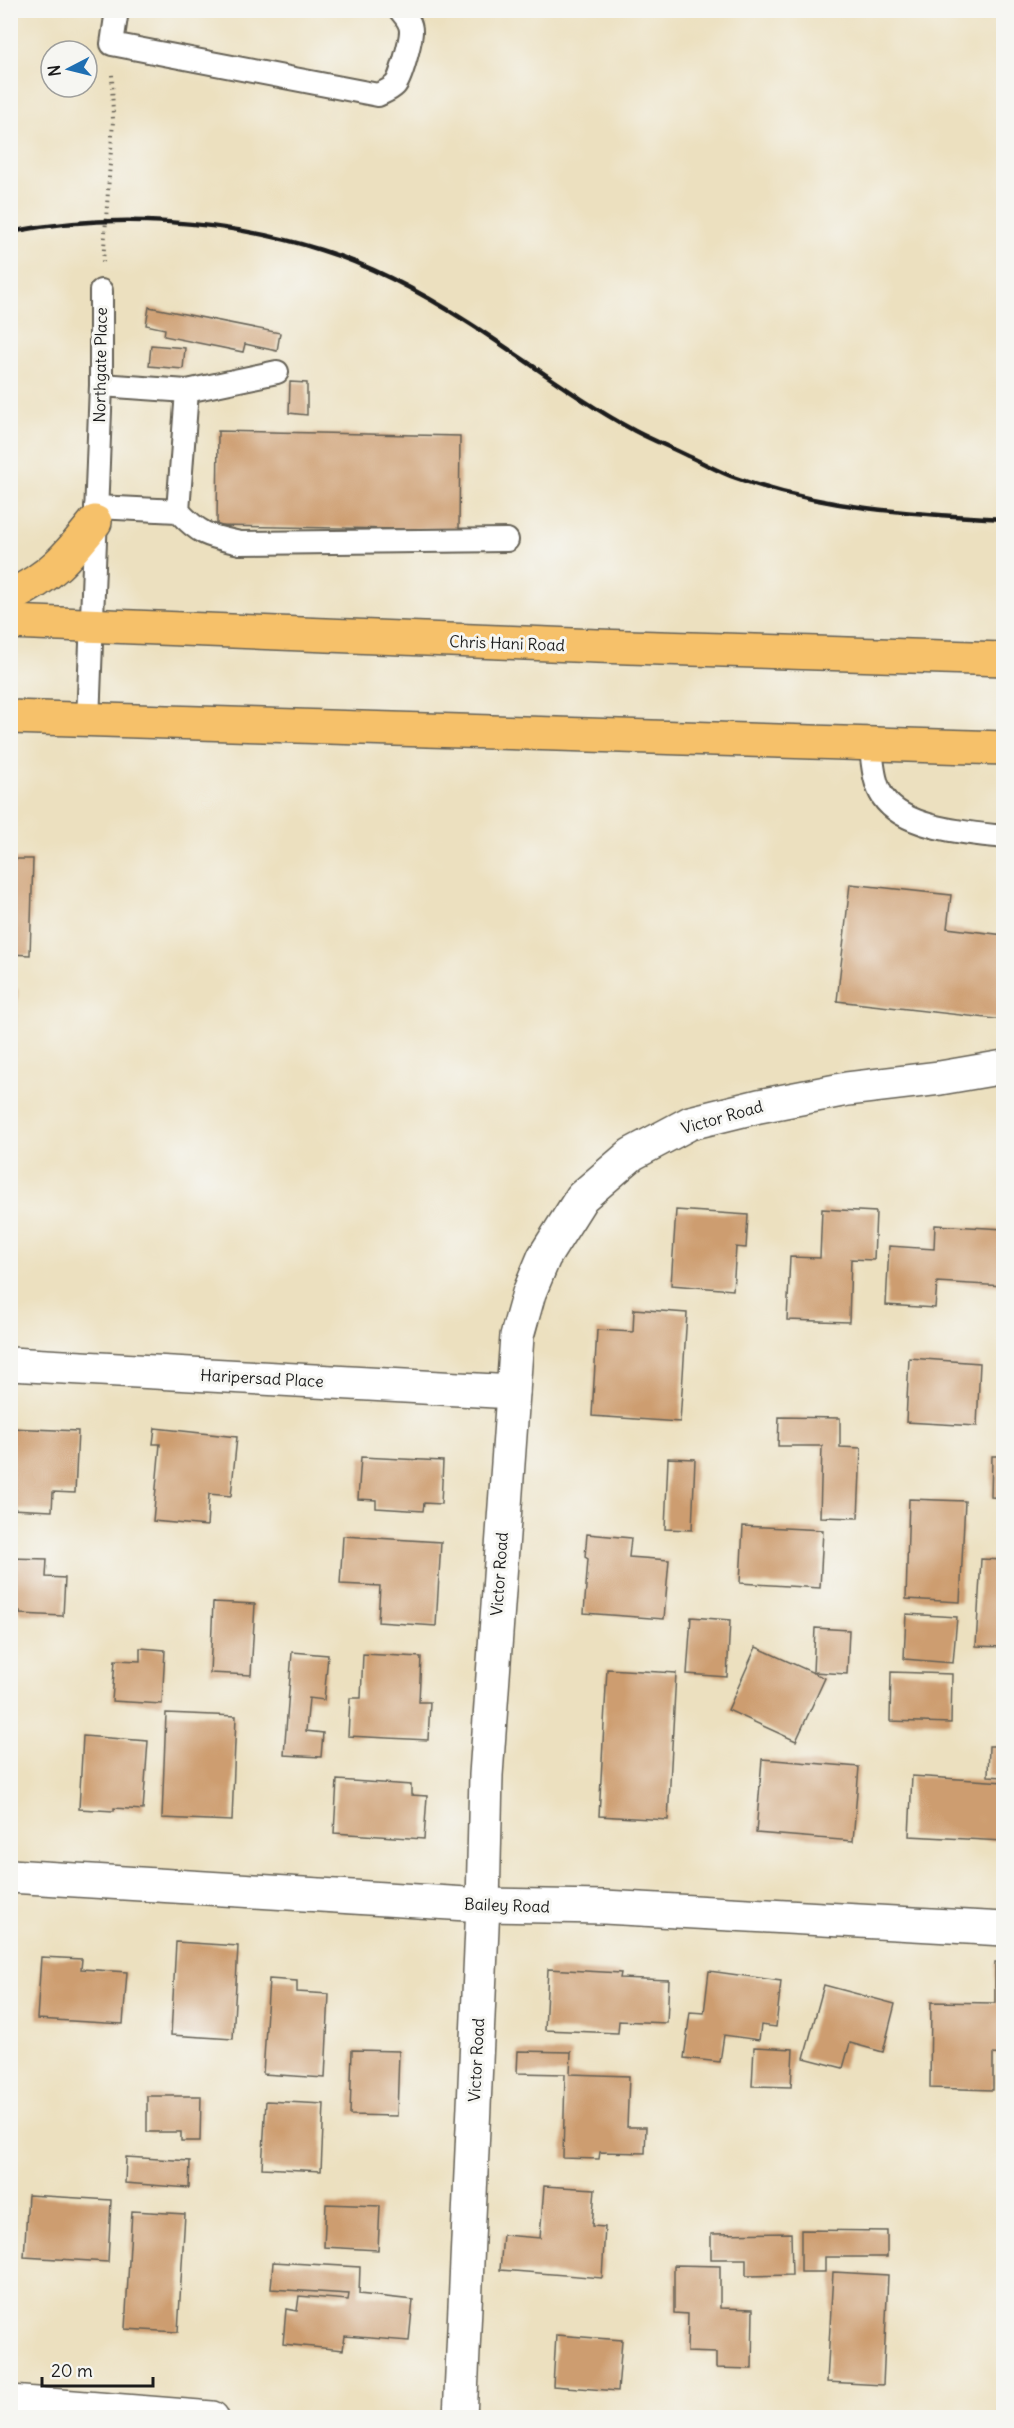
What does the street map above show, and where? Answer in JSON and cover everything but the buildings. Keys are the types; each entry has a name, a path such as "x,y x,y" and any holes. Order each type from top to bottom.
{"main road":[{"path":"10,596 35,585 65,560 95,515"},
{"name":"Chris Hani Road","path":"10,622 1004,659"},
{"path":"10,717 1004,748"}],"street":[{"name":"Victor Road","path":"460,2418 483,1905 486,1775 517,1336 529,1293 544,1257 582,1197 632,1154 690,1123 759,1106 847,1089 940,1078 1004,1067"},
{"name":"Haripersad Place","path":"10,1364 513,1392"},
{"name":"Bailey Road","path":"10,1876 483,1905 604,1907 1004,1929"},
{"path":"10,2402 212,2418"}],"lane":[{"path":"117,10 112,44 378,95 397,83 408,45 411,31 408,19 400,10"},
{"name":"Northgate Place","path":"88,721 101,385 101,291"},
{"path":"101,385 187,391 277,372"},
{"path":"187,391 178,511 191,525 206,535 240,543 507,540"},
{"path":"95,515 178,511"},
{"path":"870,744 875,777 883,796 893,809 926,824 956,831 1004,837"}],"path":[{"name":"Northgate Place","path":"101,291 112,121 112,44"}],"railway":[{"path":"10,232 87,222 167,222 245,231 321,250 379,272 416,291 469,323 613,419 730,476 802,497 835,503 902,512 1004,519"}]}
